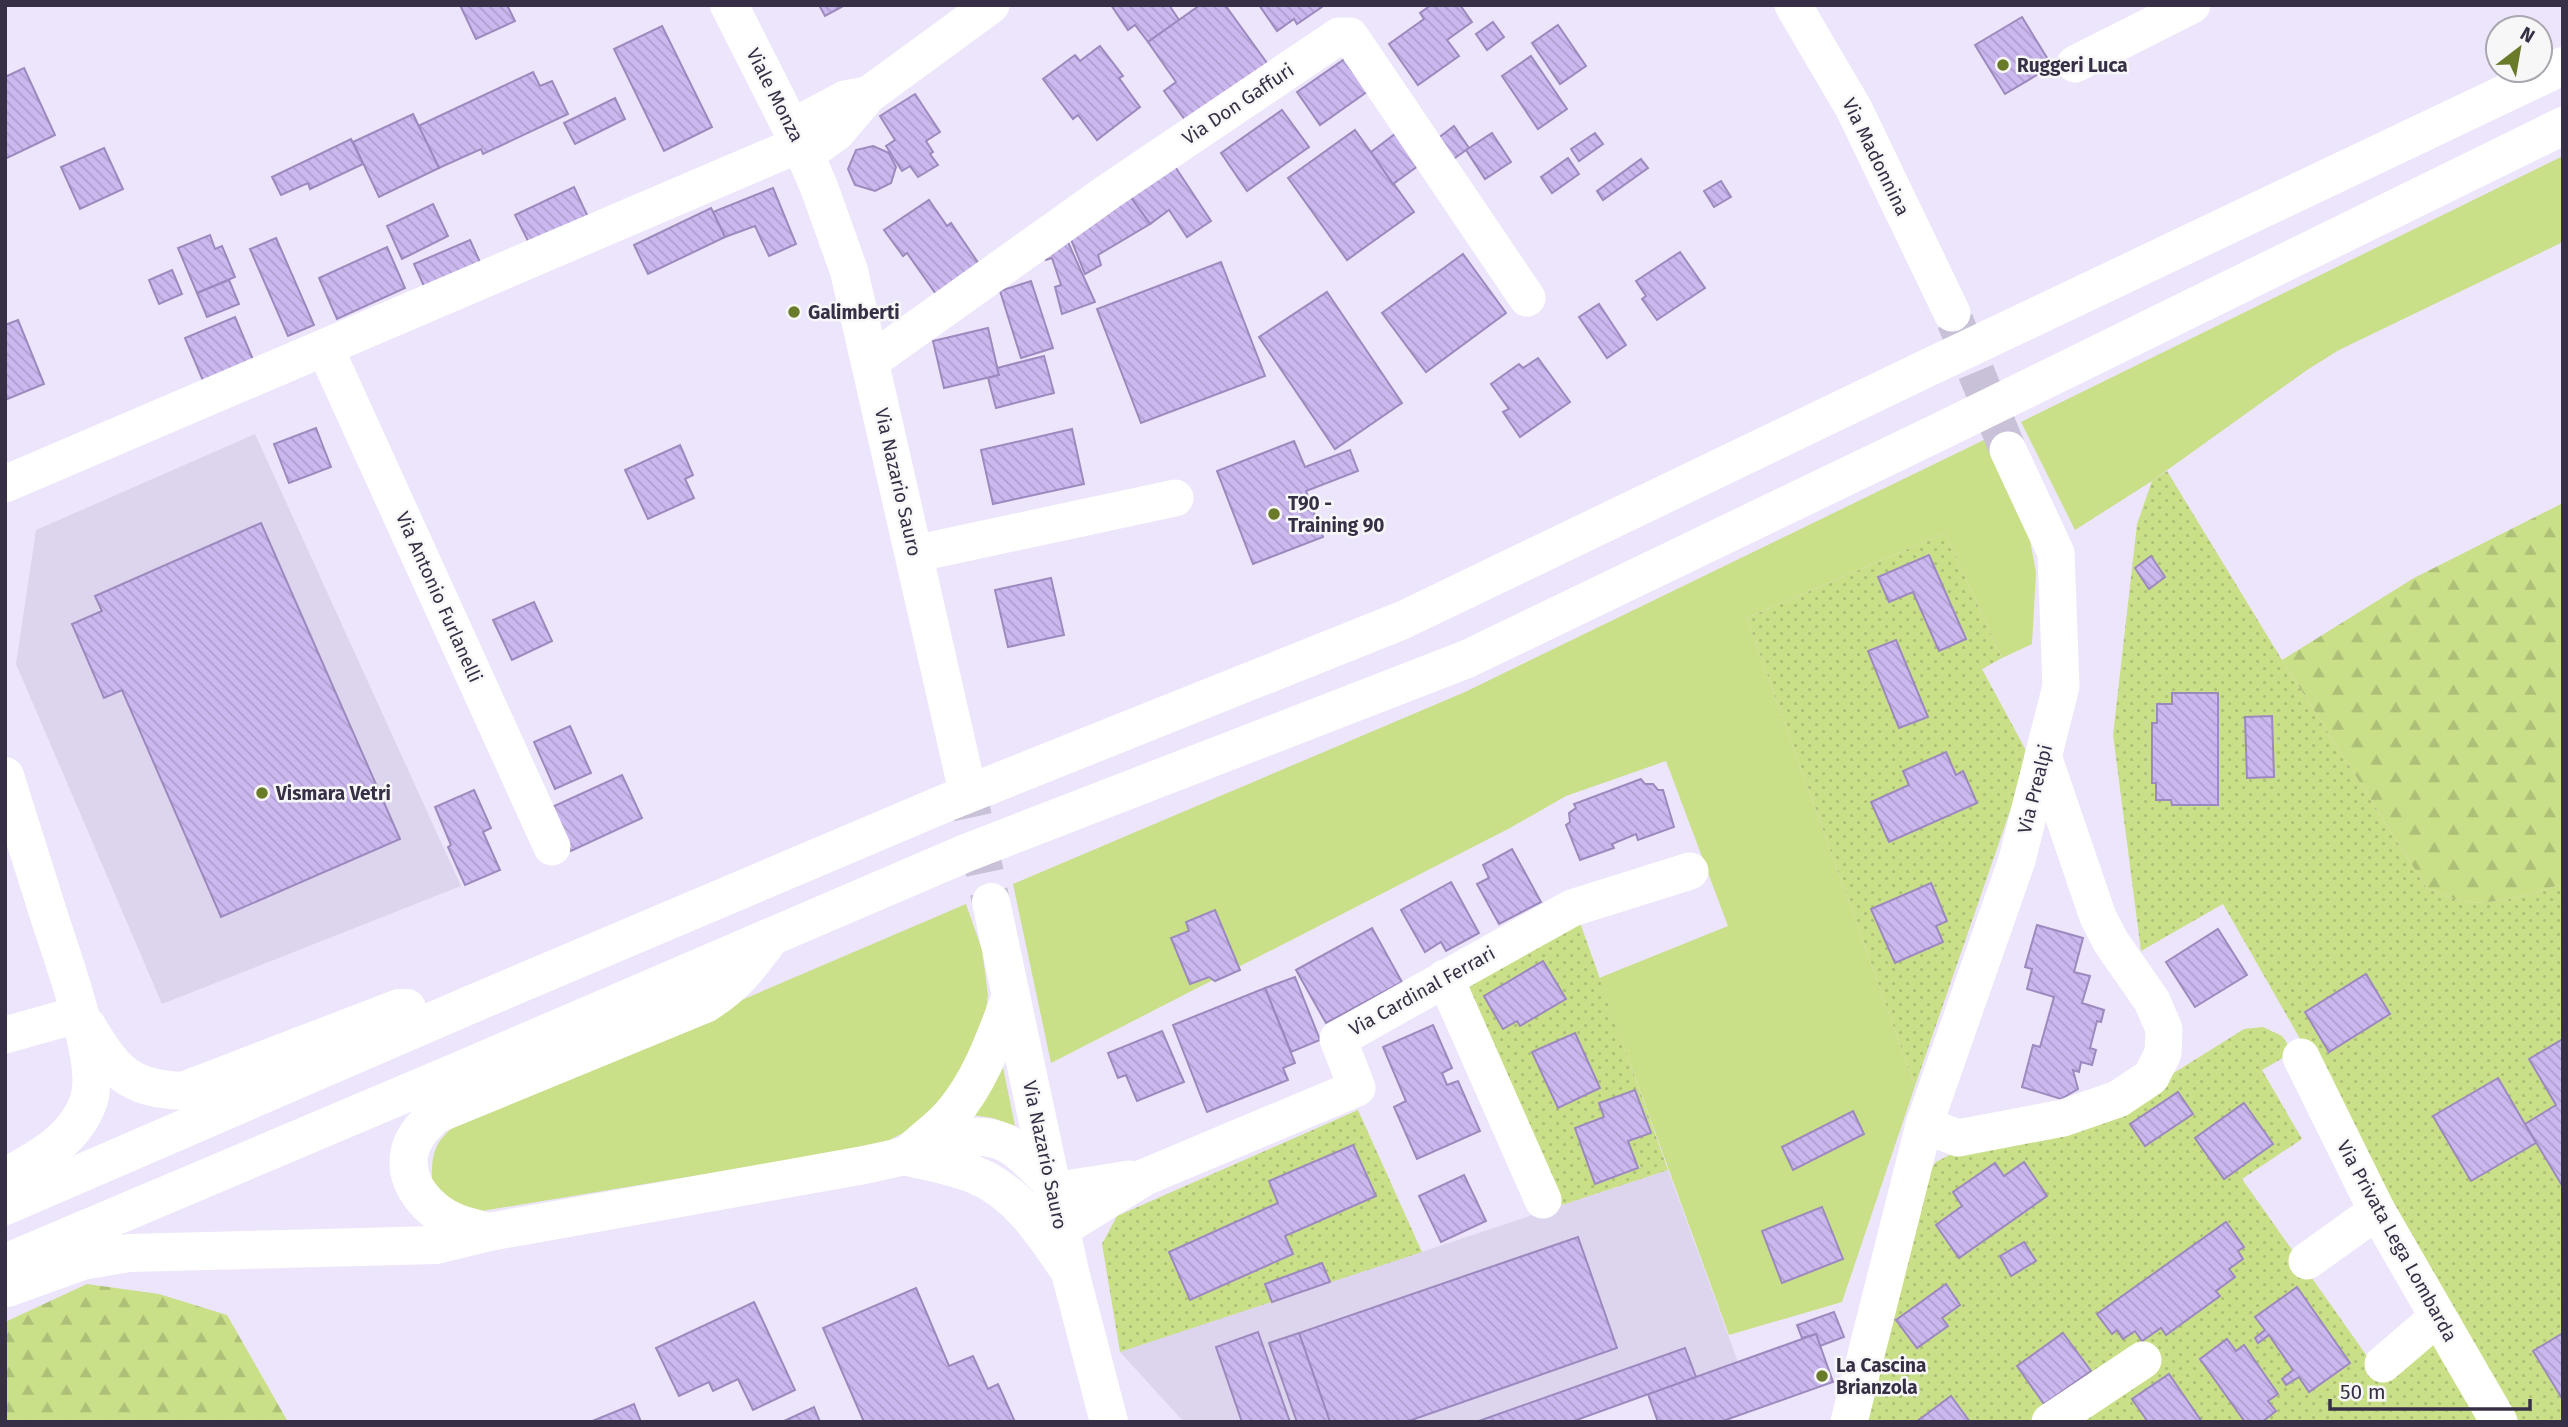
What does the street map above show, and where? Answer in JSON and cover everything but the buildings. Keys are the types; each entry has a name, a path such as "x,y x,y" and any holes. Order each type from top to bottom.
{"main road":[{"name":"Viale Monza","path":"729,5 804,153"},
{"path":"5,1206 956,791 1009,778 1403,621 2563,66"},
{"path":"5,1263 966,853 1467,659 2563,126"},
{"name":"Via Nazario Sauro","path":"804,153 849,271 871,361 914,554 956,791"},
{"path":"5,776 80,1014 90,1070 90,1097 81,1119 60,1143 42,1157 5,1177"},
{"name":"Via Nazario Sauro","path":"991,902 1043,1167 1112,1417"},
{"path":"489,1232 457,1223 441,1215 427,1204 414,1188 410,1152 418,1132 435,1115 705,1004 726,991 743,975 771,937"},
{"path":"905,1156 950,1116 968,1092 989,1055 1011,996"},
{"path":"80,1014 107,1059 124,1075 158,1090 183,1091 399,1008 472,1004"},
{"path":"5,1289 106,1255 436,1245 489,1232 864,1165 905,1156 954,1139 978,1136 993,1138 1006,1144 1043,1167"},
{"path":"905,1156 975,1175 1010,1197 1029,1215 1070,1272"},
{"path":"975,1175 1004,1168 1043,1167"}],"street":[{"path":"5,484 326,348 804,153 807,117 845,99 868,95 991,5"},
{"name":"Via Madonnina","path":"1793,5 1854,109 1952,313"},
{"path":"2075,64 2192,5"},
{"name":"Via Don Gaffuri","path":"871,361 1108,192 1339,36 1350,36 1527,298"},
{"name":"Via Antonio Furlanelli","path":"326,348 552,846"},
{"name":"Via Prealpi","path":"1849,1422 1924,1125 2017,860 2061,686 2056,553 2008,450"},
{"path":"5,510 43,469"},
{"path":"914,554 1175,498"},
{"path":"1924,1125 1958,1138 2063,1118 2118,1099 2151,1077 2163,1053 2164,1029 2152,1001 2111,942 2098,917 2043,756"},
{"name":"Via Cardinal Ferrari","path":"1061,1229 1145,1177 1357,1088 1338,1039 1445,978 1572,908 1690,871"},
{"path":"1445,978 1544,1200"},
{"path":"5,1035 80,1014"},
{"name":"Via Privata Lega Lombarda","path":"2301,1057 2377,1211 2499,1422"},
{"name":"Via Cardinal Ferrari","path":"1043,1167 1145,1177"},
{"path":"2307,1261 2377,1211"},
{"path":"2383,1364 2438,1317"},
{"path":"2050,1422 2143,1360"}],"shaded area":[{"path":"255,434 461,886 162,1004 16,664 36,530"},
{"path":"1668,1170 1738,1362 1696,1377 1685,1349 1476,1422 1184,1422 1120,1352"}],"green space":[{"path":"2563,156 2563,242 2339,350 2152,481 2075,530 2021,422"},
{"path":"1990,437 2026,518 2036,573 2032,644 2002,658 1945,533 1747,618 1915,1086 1842,1302 1729,1335 1599,978 1728,926 1666,761 1566,796 1510,828 1051,1063 1013,884 1465,692"},
{"path":"2167,471 2282,660 2426,887 2443,896 2460,900 2494,902 2563,884 2563,1422 2519,1422 2223,904 2141,951 2113,735 2137,524 2152,481"},
{"path":"2563,503 2563,884 2494,902 2443,896 2426,887 2282,660 2414,578"},
{"path":"1945,533 2002,658 1982,669 2029,756 1915,1086 1747,618"},
{"path":"966,904 982,950 988,995 982,1039 958,1086 916,1126 880,1145 476,1212 449,1200 432,1182 437,1146 461,1120"},
{"path":"1578,917 1668,1170 1562,1205 1466,984"},
{"path":"2263,1027 2282,1036 2293,1052 2262,1070 2302,1139 2242,1179 2381,1376 2431,1336 2482,1422 1864,1422 1921,1182 1936,1162 1959,1150 2113,1111 2244,1029"},
{"path":"1001,1058 1015,1126 993,1118 965,1114"},
{"path":"1358,1110 1422,1252 1120,1352 1102,1244 1117,1216"},
{"path":"87,1284 159,1294 227,1315 288,1422 5,1422 5,1322"}],"tunnel":[{"path":"1955,321 2008,450"},
{"path":"965,780 991,902"}],"place":[{"name":"Ruggeri Luca","path":"2003,65"},
{"name":"Galimberti","path":"794,312"},
{"name":"T90 - Training 90","path":"1274,514"},
{"name":"Vismara Vetri","path":"262,793"},
{"name":"La Cascina Brianzola","path":"1822,1376"}]}
